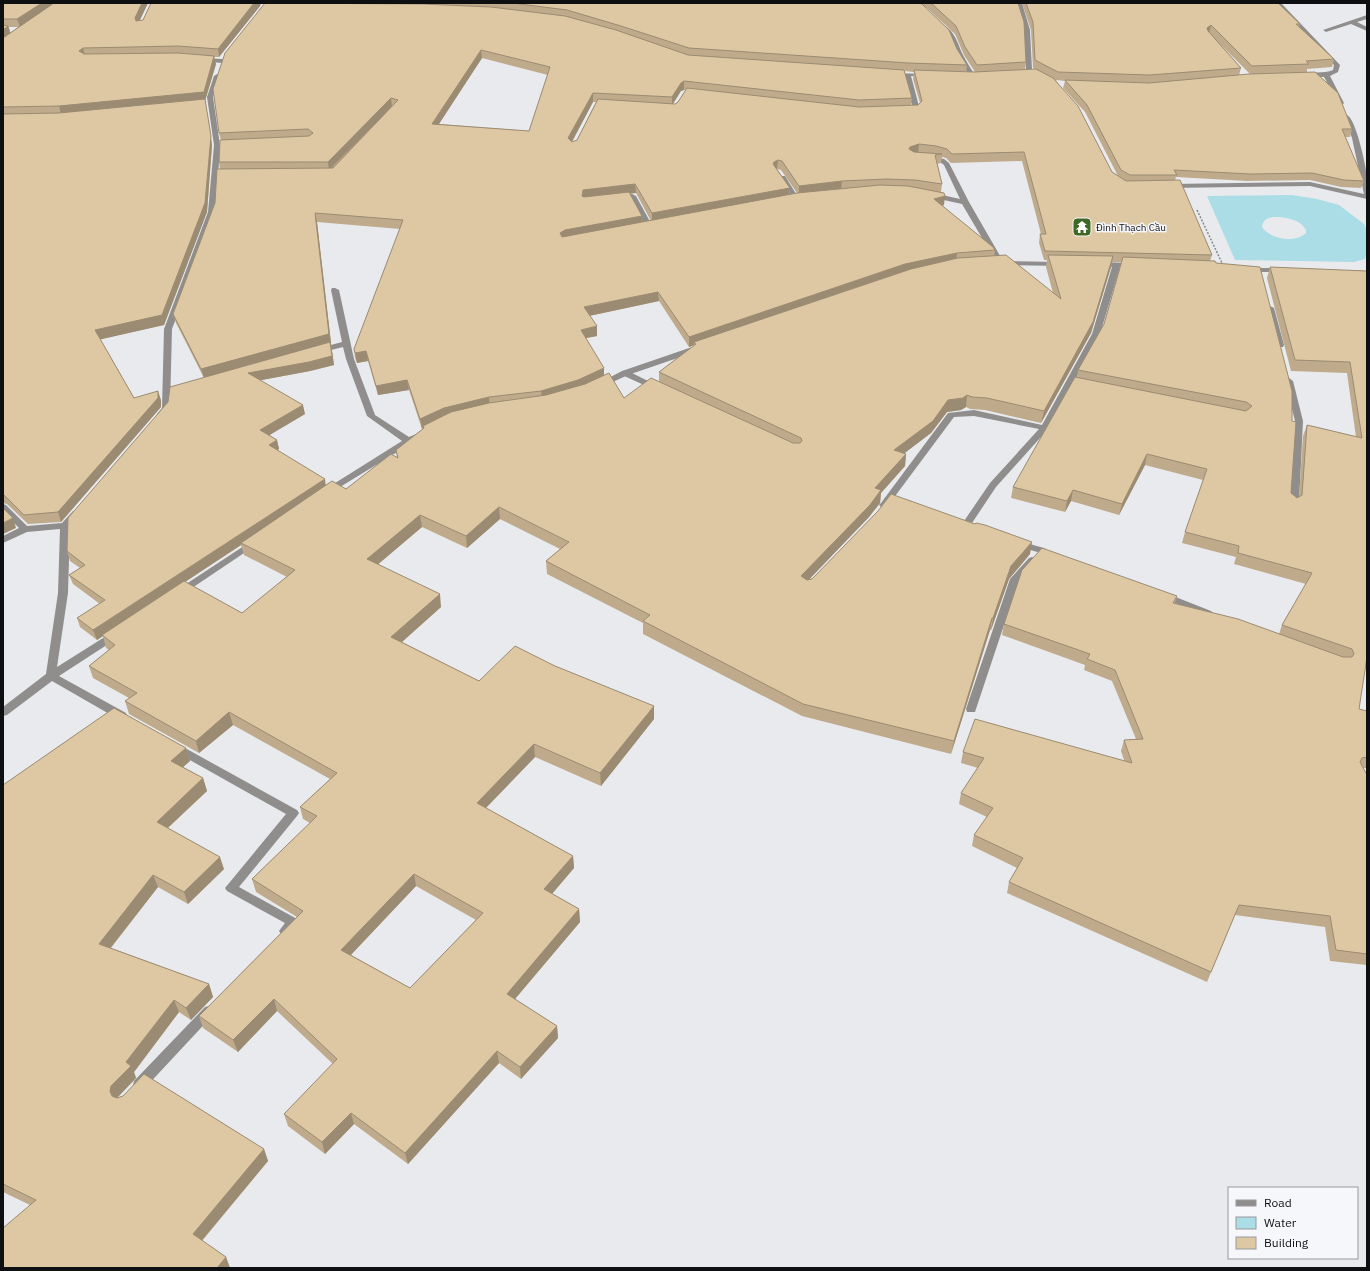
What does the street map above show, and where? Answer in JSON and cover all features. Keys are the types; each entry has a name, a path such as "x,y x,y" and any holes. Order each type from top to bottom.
{"street":[{"path":"1019,3 1027,30 1029,70 1049,81"},
{"path":"1278,3 1337,65 1336,71 1326,74 1302,76"},
{"path":"1326,30 1367,17"},
{"path":"935,21 952,36 960,56 974,77"},
{"path":"1351,22 1367,29"},
{"path":"156,420 166,408 170,392 168,329 212,212 219,174 221,145 207,105 225,58 194,59"},
{"path":"884,73 937,76"},
{"path":"1020,75 1036,74"},
{"path":"1326,74 1340,100 1356,138 1367,192"},
{"path":"902,111 917,110 907,75"},
{"path":"966,77 981,76"},
{"path":"920,157 932,158 945,162 997,263 1070,264"},
{"path":"778,172 792,199 811,197"},
{"path":"1164,186 1310,184 1367,197"},
{"path":"923,193 965,202"},
{"path":"610,200 632,196 649,227"},
{"path":"1094,264 1148,266"},
{"path":"981,532 974,530 967,524 994,485 1045,428 1073,384 1096,334 1117,264"},
{"path":"1225,269 1261,273 1291,270"},
{"path":"335,290 350,359 371,416 408,441"},
{"path":"1268,299 1283,356"},
{"path":"309,354 347,343"},
{"path":"596,386 625,372 705,345"},
{"path":"1286,371 1299,421 1294,504"},
{"path":"625,372 668,393"},
{"path":"877,515 951,415 974,413 1045,428"},
{"path":"322,496 408,441 428,431"},
{"path":"3,507 25,529"},
{"path":"51,676 64,593 65,526 80,508"},
{"path":"3,540 25,529 65,526"},
{"path":"174,596 257,540"},
{"path":"971,709 1015,579 1044,552 1011,541"},
{"path":"1151,589 1216,617"},
{"path":"3,712 51,676 122,631"},
{"path":"51,676 134,723"},
{"path":"168,742 293,813 231,888 293,922 277,940"},
{"path":"134,1091 216,1004"}],"path":[{"path":"1186,186 1225,269"}],"water":[{"path":"1292,195 1317,199 1339,205 1364,224 1367,231 1367,253 1365,259 1354,262 1235,260 1207,196","holes":["1279,217 1288,218 1300,223 1306,230 1306,233 1295,238 1282,239 1271,235 1262,227 1263,222 1266,219"]}],"building":[{"path":"3,3 42,3 17,19 3,19"},
{"path":"54,3 142,3 135,18 136,21 143,20 151,3 254,3 218,49 178,46 83,48 79,51 84,54 178,53 214,56 204,92 59,106 3,107 3,38"},
{"path":"265,3 423,4 491,7 565,16 616,30 688,55 904,70 912,98 859,100 684,81 672,97 593,93 568,138 572,142 577,140 598,99 675,104 687,88 859,107 918,105 922,101 914,70 974,72 1036,69 1053,78 1078,106 1112,172 1126,181 1180,180 1212,255 1045,251 1040,234 1046,234 1024,152 952,154 947,149 936,146 919,144 910,147 909,149 914,152 942,154 935,155 942,184 915,180 886,179 842,181 799,186 782,161 778,160 773,164 790,188 652,213 635,184 583,190 582,196 584,197 629,192 642,216 565,230 560,233 562,237 797,193 880,185 908,186 944,193 945,196 934,199 995,250 957,253 905,264 689,337 658,292 584,307 597,326 581,330 604,368 578,380 541,391 489,397 444,408 420,419 407,380 376,386 366,351 355,353 354,349 403,220 315,213 329,334 201,369 173,314 215,203 217,169 333,168 398,100 391,98 328,162 219,162 220,140 309,136 313,133 308,129 219,133 213,89 225,53","holes":["481,50 550,67 529,131 432,124"]},
{"path":"512,3 918,3 922,4 949,30 957,49 967,65 908,63 689,48 567,10"},
{"path":"931,3 1018,3 1024,22 1026,62 977,65 965,47 956,26"},
{"path":"1026,3 1278,3 1300,24 1296,24 1334,59 1306,61 1309,64 1252,66 1211,25 1207,28 1208,31 1241,68 1150,75 1058,72 1035,60 1033,22"},
{"path":"3,25 8,26 3,30"},
{"path":"1315,72 1338,93 1352,129 1342,129 1364,181 1344,180 1312,173 1250,174 1174,170 1177,175 1130,175 1121,170 1087,105 1065,80 1149,83 1249,74"},
{"path":"205,99 211,136 205,203 162,315 95,330 134,398 158,391 158,398 58,512 24,515 3,494 3,114 59,113"},
{"path":"1006,255 1061,299 1048,255 1113,256 1093,322 1044,411 967,395 963,398 948,400 933,421 894,450 906,454 875,488 881,490 870,505 801,576 807,580 812,579 878,511 891,494 975,524 985,525 1032,542 1011,566 992,618 954,741 803,704 643,621 650,615 546,561 569,542 499,507 466,536 420,515 367,559 440,594 391,637 479,681 515,646 555,666 654,706 600,773 534,744 477,803 573,856 544,889 579,909 507,994 557,1026 520,1067 497,1051 405,1153 351,1113 322,1142 284,1114 337,1059 274,999 233,1040 199,1016 303,911 252,879 317,816 300,807 337,773 229,712 196,741 125,701 137,693 89,666 115,645 102,635 184,581 242,613 295,570 241,543 332,481 346,489 391,454 398,458 396,450 424,428 423,426 451,412 489,403 546,395 585,384 609,373 624,398 651,378 793,443 800,443 802,441 801,438 659,372 696,344 694,342 911,269 958,258","holes":["414,874 483,913 410,988 341,950"]},
{"path":"1123,257 1215,261 1216,263 1260,267 1292,391 1292,421 1296,422 1291,493 1297,498 1302,495 1307,425 1362,438 1350,362 1295,360 1270,267 1367,271 1367,657 1359,709 1367,711 1367,757 1362,758 1360,762 1367,775 1367,954 1336,950 1330,916 1239,905 1211,972 1009,882 1023,858 974,835 993,808 961,793 984,758 963,752 975,719 1132,763 1124,740 1143,739 1115,670 1087,659 1090,654 1004,624 1022,570 1042,548 1177,596 1173,603 1238,619 1343,657 1352,657 1354,654 1352,649 1282,625 1312,573 1238,553 1239,546 1185,532 1207,469 1147,454 1122,504 1073,490 1067,501 1013,487 1075,377 1246,411 1252,406 1246,402 1078,370 1104,324"},
{"path":"330,342 332,356 309,362 248,373 303,405 260,430 277,440 269,445 325,479 93,630 77,618 105,600 69,575 85,565 67,551 68,518 168,402 170,387"},
{"path":"3,508 13,518 3,523"},
{"path":"114,708 186,748 171,761 203,778 157,822 220,857 184,892 153,875 99,944 209,984 186,1008 174,1000 126,1062 131,1066 111,1086 110,1091 112,1096 117,1098 123,1096 144,1074 264,1149 193,1234 226,1257 217,1268 3,1268 3,1228 36,1200 3,1184 3,785"}],"place":[{"name":"Đình Thạch Cầu","path":"1082,227"}]}
